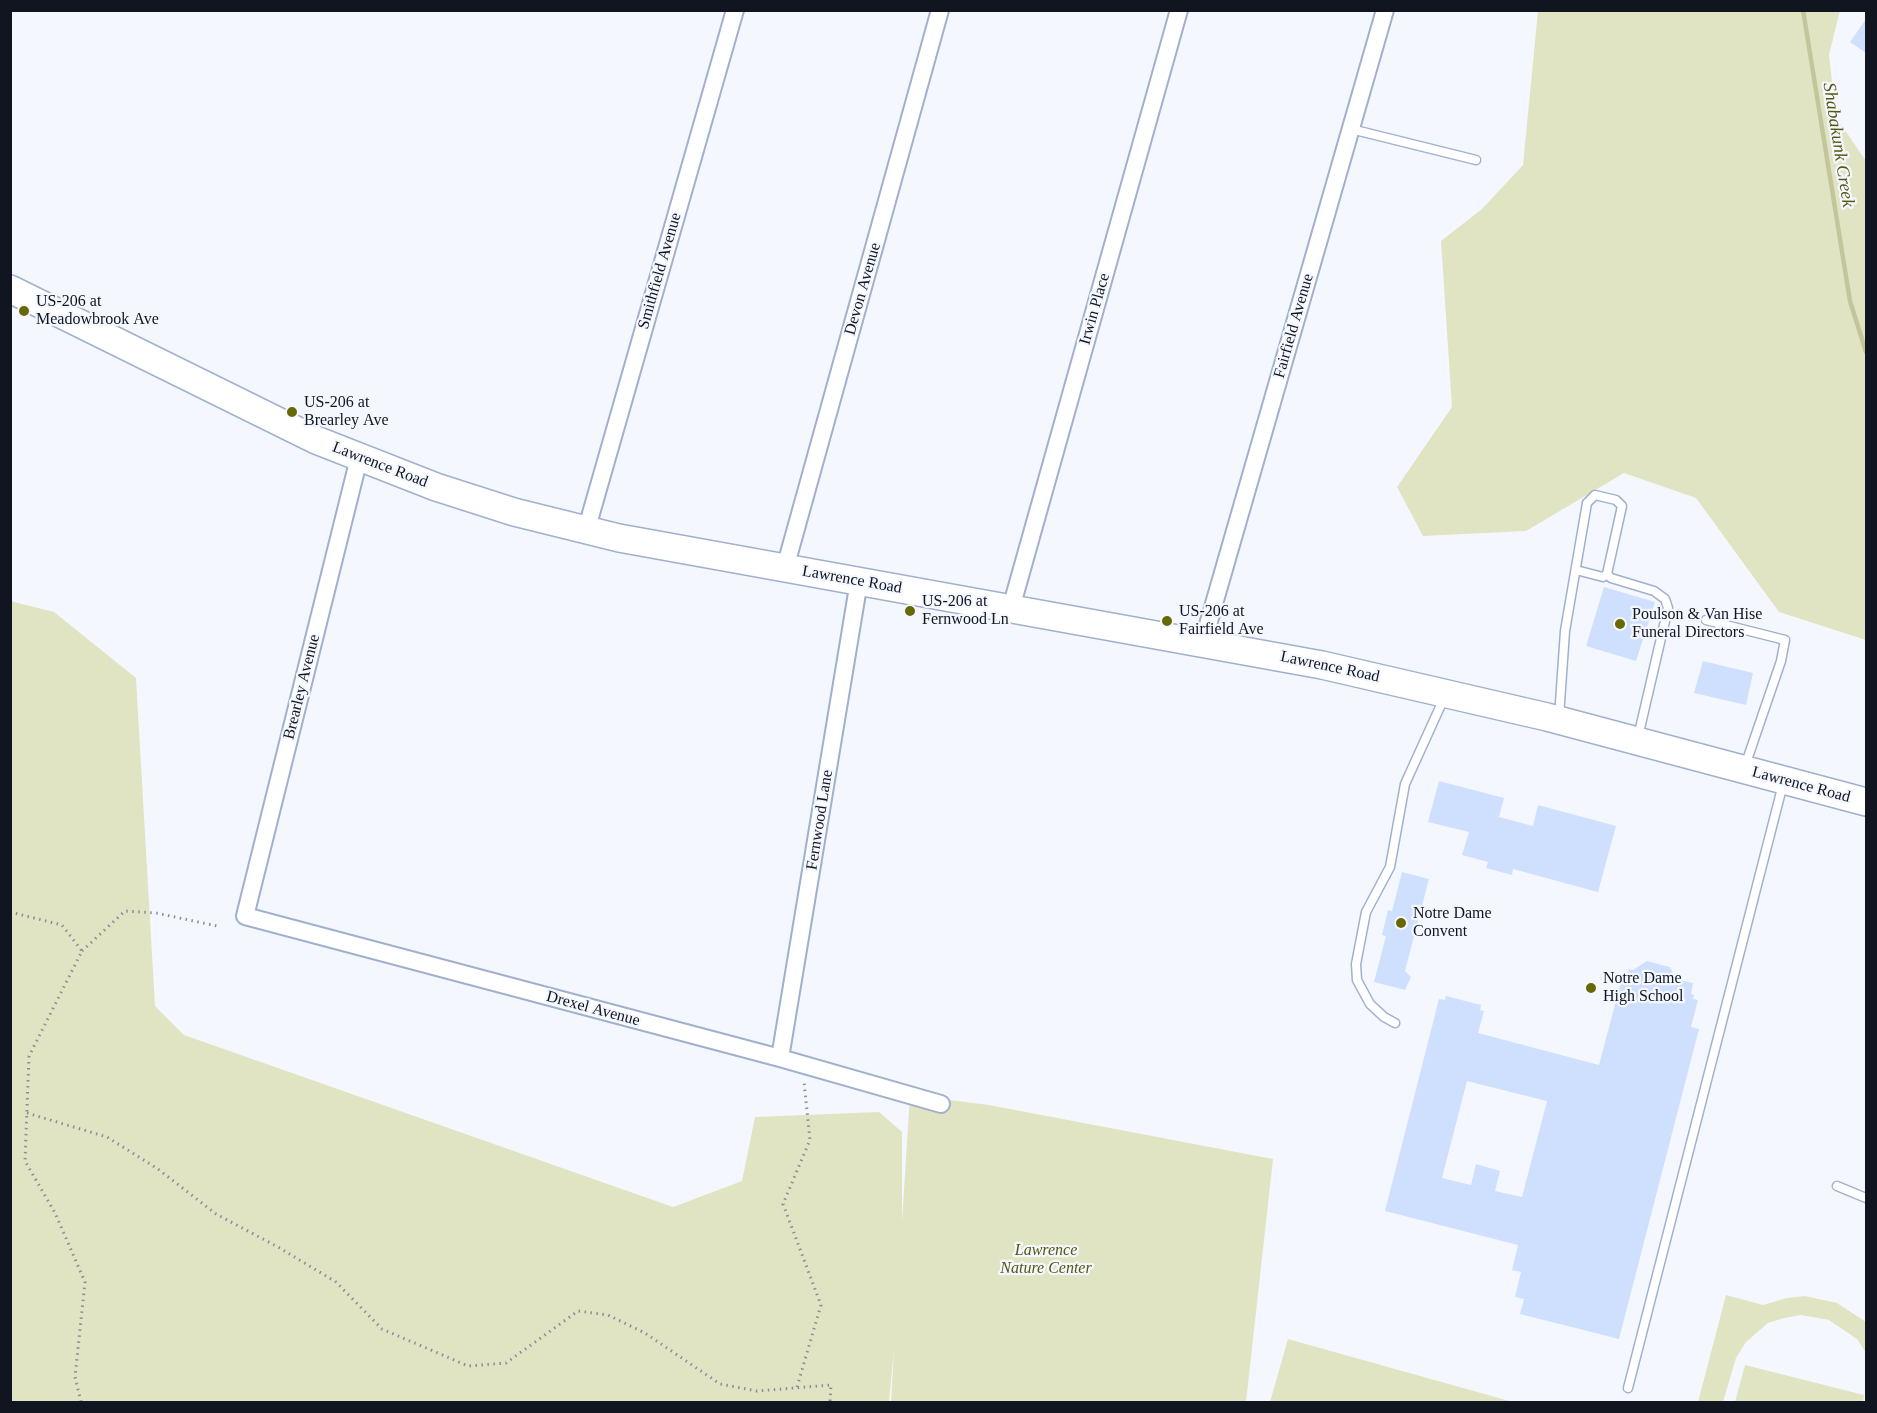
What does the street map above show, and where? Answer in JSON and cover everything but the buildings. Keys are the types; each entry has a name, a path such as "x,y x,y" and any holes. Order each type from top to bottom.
{"main road":[{"name":"Lawrence Road","path":"10,289 316,440 358,458 492,505 586,531 1203,642 1447,693 1558,720 1866,802"}],"street":[{"name":"Smithfield Avenue","path":"586,531 735,10"},
{"name":"Devon Avenue","path":"785,568 940,10"},
{"name":"Irwin Place","path":"1011,608 1179,10"},
{"name":"Fairfield Avenue","path":"1203,642 1385,10"},
{"name":"Brearley Avenue","path":"245,916 358,458"},
{"name":"Fernwood Lane","path":"780,1058 859,581"},
{"name":"Drexel Avenue","path":"245,916 780,1058 941,1104"}],"lane":[{"path":"1351,129 1476,160"},
{"path":"1558,720 1565,631 1587,503 1595,495 1616,500 1622,506 1606,574 1603,577 1576,570"},
{"path":"1606,574 1611,578 1654,591 1665,599 1668,608 1637,741"},
{"path":"1706,620 1785,640 1781,661 1744,770"},
{"path":"1395,1023 1384,1017 1370,1004 1357,980 1356,963 1366,912 1390,867 1405,784 1447,693"},
{"path":"1628,1388 1784,780"},
{"path":"1837,1186 1866,1198"}],"path":[{"path":"81,1402 75,1377 85,1282 56,1213 25,1161 30,1056 82,951 125,911 156,913 217,926"},
{"path":"10,912 62,925 82,951"},
{"path":"797,1388 821,1305 783,1204 810,1140 802,1066"},
{"path":"27,1113 107,1137 158,1169 216,1214 278,1247 336,1282 382,1329 468,1366 506,1363 578,1311 608,1314 645,1333 720,1384 757,1391 831,1385 830,1402"}],"green space":[{"path":"1538,11 1840,11 1829,55 1836,117 1866,161 1866,640 1779,612 1696,498 1624,473 1526,531 1423,536 1397,487 1452,407 1441,241 1482,209 1523,165"},
{"name":"Lawrence Nature Center","path":"10,601 54,612 136,678 155,1006 184,1035 673,1207 742,1181 755,1117 879,1112 902,1132 902,1222 910,1095 989,1105 1273,1159 1246,1402 891,1402 894,1349 889,1402 11,1402"},
{"path":"1726,1295 1763,1305 1787,1298 1805,1296 1837,1303 1866,1322 1866,1353 1857,1339 1829,1320 1801,1315 1784,1318 1768,1323 1746,1342 1736,1358 1723,1402 1698,1402"},
{"path":"1288,1339 1513,1402 1270,1402"},
{"path":"1745,1365 1864,1395 1863,1402 1735,1402"}],"waterway":[{"name":"Shabakunk Creek","path":"1803,10 1850,301 1866,352"}],"place":[{"name":"US-206 at Meadowbrook Ave","path":"24,311"},
{"name":"US-206 at Brearley Ave","path":"292,412"},
{"name":"US-206 at Fernwood Ln","path":"910,611"},
{"name":"US-206 at Fairfield Ave","path":"1167,621"},
{"name":"Poulson & Van Hise Funeral Directors","path":"1620,624"},
{"name":"Notre Dame Convent","path":"1401,923"},
{"name":"Notre Dame High School","path":"1591,988"}]}
